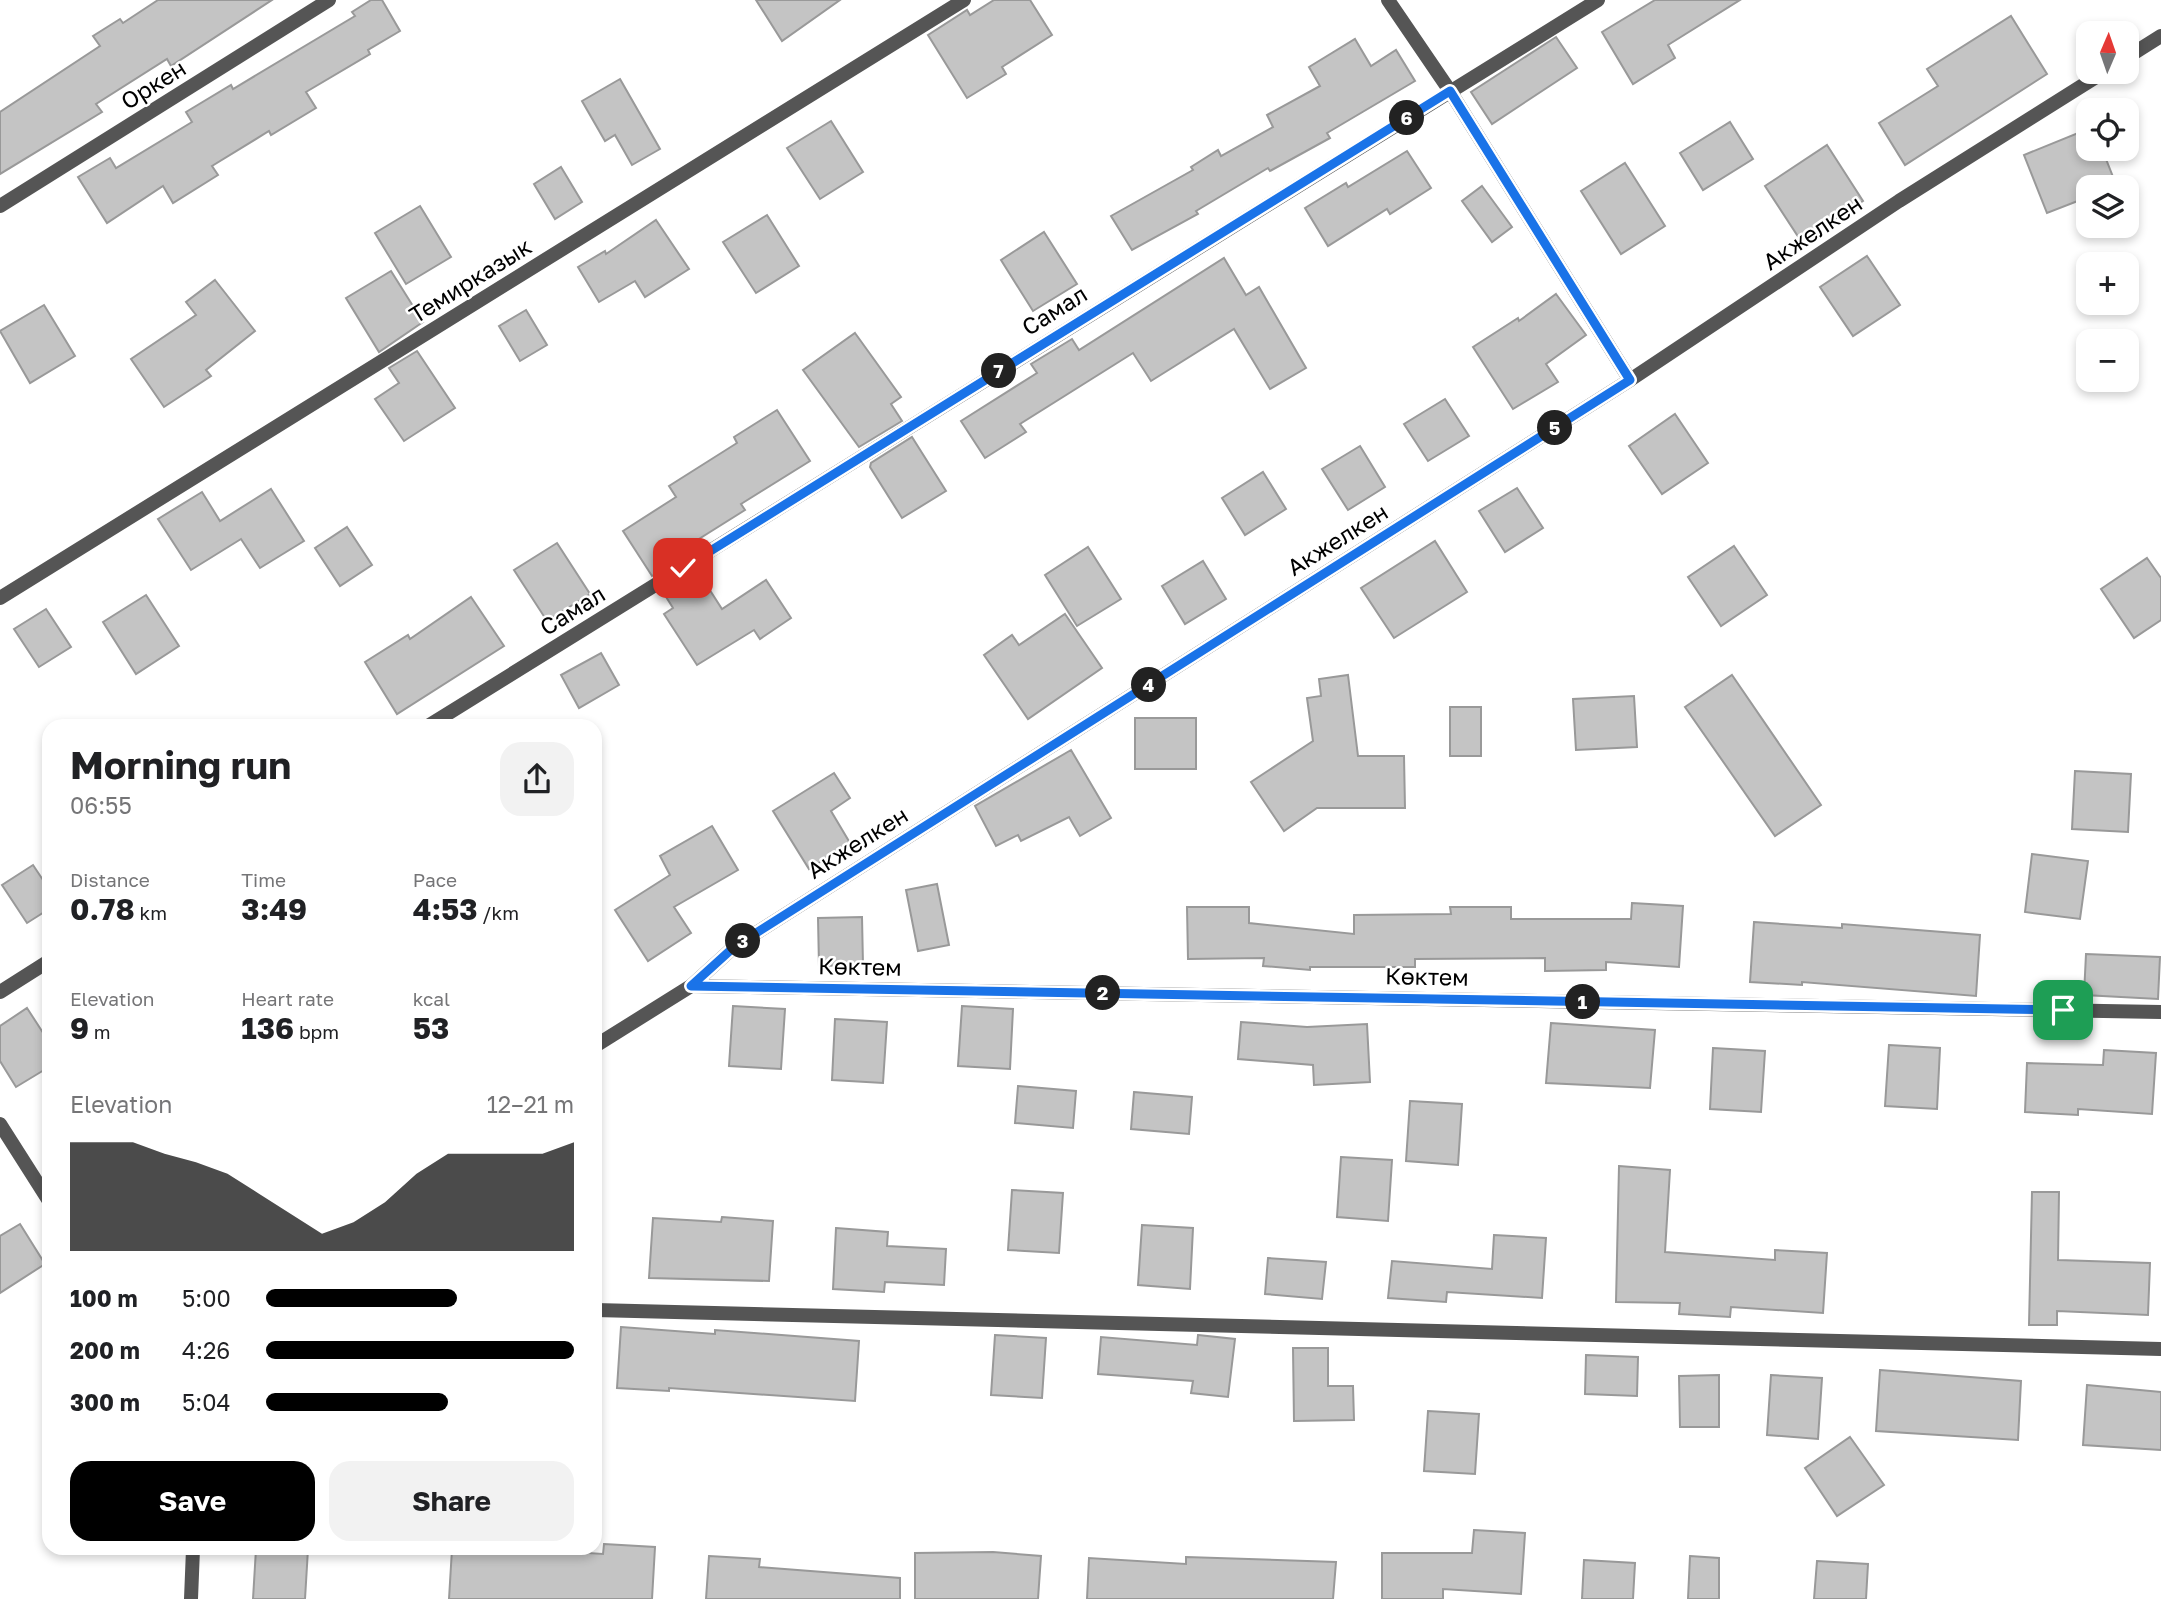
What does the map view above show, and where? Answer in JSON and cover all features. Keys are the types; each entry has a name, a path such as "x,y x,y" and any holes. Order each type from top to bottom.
{"street":[{"name":"Оркен","path":"0,206 329,0"},
{"name":"Темирказык","path":"0,598 964,0"},
{"path":"1388,0 1450,91 1630,380"},
{"name":"Самал","path":"439,719 1598,0"},
{"path":"2139,50 2161,36"},
{"name":"Акжелкен","path":"602,1042 691,986 734,947 1630,380 1899,201 2085,84"},
{"path":"0,992 42,965"},
{"name":"Көктем","path":"691,986 2161,1012"},
{"path":"0,1124 42,1190"},
{"path":"602,1310 2161,1349"},
{"path":"191,1599 193,1555"}],"building":[{"path":"158,0 272,0 171,66 167,59 96,104 102,112 0,174 0,112 100,46 93,36 120,19 123,23"},
{"path":"371,0 382,0 400,31 368,50 370,54 306,92 316,108 271,135 269,131 212,166 218,175 173,203 163,186 107,223 78,177 110,158 116,168 192,122 186,112 231,85 233,89 355,16 352,12"},
{"path":"756,0 840,0 782,41"},
{"path":"994,0 1030,0 1052,35 1002,67 1006,74 967,98 928,35 967,10 970,15"},
{"path":"1655,0 1740,0 1668,45 1675,58 1633,84 1602,32"},
{"path":"2011,16 2047,74 1905,165 1879,123 1938,86 1927,69"},
{"path":"1556,37 1577,68 1492,124 1471,92"},
{"path":"1355,39 1371,66 1396,50 1415,81 1327,133 1330,138 1270,171 1268,168 1196,211 1198,214 1132,250 1111,216 1193,170 1191,167 1218,150 1221,156 1273,127 1267,115 1320,86 1309,67"},
{"path":"620,79 660,149 632,165 615,135 605,141 582,101"},
{"path":"831,121 863,172 820,199 787,148"},
{"path":"1730,122 1753,159 1703,190 1680,153"},
{"path":"2076,134 2076,161 2107,161 2112,175 2076,175 2076,202 2047,213 2024,155"},
{"path":"1827,145 1863,201 1801,241 1765,186"},
{"path":"1407,151 1431,188 1390,214 1387,209 1328,246 1305,208 1346,183 1348,187"},
{"path":"1625,163 1665,226 1621,254 1581,191"},
{"path":"561,167 582,202 555,219 534,184"},
{"path":"1482,186 1512,227 1492,242 1462,201"},
{"path":"420,206 451,257 406,284 375,233"},
{"path":"767,215 799,266 756,293 723,242"},
{"path":"656,220 689,269 645,297 635,281 599,302 578,267 605,251 606,254"},
{"path":"1044,232 1077,284 1033,311 1001,260"},
{"path":"1867,256 1900,305 1853,336 1820,287"},
{"path":"1224,258 1246,295 1259,287 1306,368 1270,389 1234,329 1151,381 1133,353 1020,424 1026,432 985,458 961,421 1037,373 1031,364 1072,339 1079,350"},
{"path":"391,271 423,322 379,352 346,298"},
{"path":"215,280 255,331 206,370 211,376 164,407 131,359 196,315 186,302"},
{"path":"1556,294 1586,335 1546,364 1558,382 1513,409 1473,347 1518,318 1519,321"},
{"path":"44,305 75,356 30,383 0,331"},
{"path":"526,310 547,345 520,361 499,326"},
{"path":"855,333 901,397 891,404 902,421 859,447 803,370"},
{"path":"417,351 455,408 404,441 375,399 399,383 389,368"},
{"path":"1445,399 1469,436 1428,461 1404,424"},
{"path":"777,410 810,461 741,504 745,510 683,549 687,554 652,576 623,531 676,497 669,486 737,443 734,437"},
{"path":"1675,414 1708,463 1662,494 1629,446"},
{"path":"912,437 946,491 902,518 870,467 871,463"},
{"path":"1360,446 1385,487 1348,510 1322,469"},
{"path":"1263,472 1286,509 1245,535 1222,498"},
{"path":"1517,488 1543,528 1505,552 1479,511"},
{"path":"271,489 304,541 260,568 241,539 191,570 158,519 202,492 220,521"},
{"path":"347,527 372,565 340,586 315,548"},
{"path":"1435,541 1467,592 1394,638 1361,588"},
{"path":"557,543 590,594 547,621 514,570"},
{"path":"1734,546 1767,595 1721,626 1688,577"},
{"path":"1088,547 1121,599 1077,626 1045,575"},
{"path":"2147,558 2161,578 2161,620 2134,638 2101,589"},
{"path":"1203,561 1226,599 1185,624 1162,586"},
{"path":"697,570 722,609 766,580 791,618 760,639 754,630 697,665 664,614 673,608 663,592"},
{"path":"146,595 179,646 136,674 103,622"},
{"path":"471,597 504,646 397,714 365,662 408,635 410,639"},
{"path":"46,609 71,647 39,667 14,629"},
{"path":"1065,614 1102,668 1028,719 984,655 1012,635 1019,645"},
{"path":"601,653 619,685 579,708 561,675"},
{"path":"1348,675 1358,756 1404,756 1405,808 1317,808 1284,831 1251,782 1313,741 1307,698 1321,696 1319,679"},
{"path":"1732,675 1821,805 1775,836 1685,707"},
{"path":"1634,696 1637,747 1576,750 1573,699"},
{"path":"1450,707 1481,707 1481,756 1450,756"},
{"path":"1135,718 1196,718 1196,769 1135,769"},
{"path":"1071,750 1111,818 1080,836 1069,817 1021,841 1018,835 996,846 975,806"},
{"path":"2075,771 2131,774 2128,832 2072,829"},
{"path":"834,773 850,798 831,811 850,843 809,869 773,811"},
{"path":"712,826 738,870 674,907 691,933 648,961 615,910 670,875 660,856"},
{"path":"2032,854 2088,861 2080,919 2025,912"},
{"path":"33,865 42,878 42,913 27,923 2,885"},
{"path":"937,884 949,945 918,951 906,890"},
{"path":"1632,903 1683,906 1679,967 1606,962 1606,970 1545,971 1545,958 1415,959 1415,967 1310,967 1310,970 1263,966 1264,958 1188,959 1187,907 1249,907 1249,923 1354,934 1354,915 1451,914 1450,907 1511,907 1511,919 1631,919"},
{"path":"862,917 863,965 819,966 818,918"},
{"path":"1754,922 1842,928 1842,924 1980,935 1976,996 1802,982 1802,985 1750,982"},
{"path":"2086,954 2160,957 2158,999 2084,995"},
{"path":"733,1006 785,1009 781,1069 729,1066"},
{"path":"962,1006 1013,1009 1010,1069 958,1066"},
{"path":"27,1008 42,1031 42,1071 16,1087 0,1061 0,1026"},
{"path":"835,1019 887,1022 883,1083 832,1080"},
{"path":"1241,1022 1307,1027 1367,1024 1370,1082 1314,1085 1313,1065 1238,1059"},
{"path":"1551,1023 1655,1030 1650,1088 1546,1083"},
{"path":"1889,1045 1940,1048 1937,1109 1885,1106"},
{"path":"1713,1048 1765,1051 1761,1112 1710,1109"},
{"path":"2104,1050 2156,1053 2152,1114 2078,1109 2078,1115 2025,1112 2027,1063 2103,1065"},
{"path":"1018,1086 1076,1091 1073,1128 1015,1123"},
{"path":"1134,1092 1192,1097 1189,1134 1131,1129"},
{"path":"1410,1101 1462,1104 1458,1165 1406,1161"},
{"path":"1341,1157 1392,1160 1388,1221 1337,1217"},
{"path":"1619,1166 1670,1170 1665,1252 1775,1260 1775,1250 1827,1253 1823,1313 1731,1307 1730,1317 1679,1314 1680,1303 1616,1302"},
{"path":"1012,1190 1063,1193 1059,1253 1008,1250"},
{"path":"2032,1192 2059,1192 2058,1260 2150,1263 2148,1315 2057,1311 2057,1325 2029,1325"},
{"path":"722,1217 773,1221 769,1281 649,1278 653,1218 721,1222"},
{"path":"20,1224 42,1259 42,1266 0,1293 0,1236"},
{"path":"1142,1225 1193,1228 1190,1289 1138,1285"},
{"path":"836,1228 888,1232 887,1246 946,1249 944,1285 885,1282 884,1292 833,1289"},
{"path":"1494,1235 1546,1238 1542,1298 1447,1292 1446,1302 1388,1298 1392,1261 1492,1269"},
{"path":"1268,1258 1326,1262 1322,1299 1265,1294"},
{"path":"621,1327 715,1334 715,1330 859,1341 855,1401 669,1388 669,1391 617,1388"},
{"path":"995,1335 1046,1338 1042,1398 991,1395"},
{"path":"1198,1335 1235,1339 1228,1397 1191,1393 1193,1381 1098,1374 1101,1337 1197,1345"},
{"path":"1293,1348 1328,1348 1328,1386 1353,1386 1354,1420 1294,1421"},
{"path":"1586,1355 1638,1357 1637,1396 1585,1394"},
{"path":"1880,1370 2021,1381 2018,1440 1876,1431"},
{"path":"1719,1375 1719,1427 1680,1427 1679,1376"},
{"path":"1771,1375 1822,1378 1818,1439 1767,1435"},
{"path":"2087,1385 2161,1392 2161,1450 2083,1445"},
{"path":"1428,1411 1479,1414 1475,1474 1424,1471"},
{"path":"1850,1437 1884,1485 1837,1516 1805,1468"},
{"path":"1474,1530 1525,1533 1521,1594 1443,1589 1443,1599 1382,1599 1382,1553 1472,1553"},
{"path":"604,1544 655,1547 652,1599 449,1599 452,1555 603,1554"},
{"path":"993,1552 1041,1556 1038,1599 915,1599 915,1553"},
{"path":"256,1555 308,1555 305,1599 253,1599"},
{"path":"709,1556 760,1559 759,1567 900,1578 900,1599 706,1599"},
{"path":"1690,1556 1719,1558 1719,1599 1688,1599"},
{"path":"1186,1557 1336,1562 1333,1599 1087,1599 1089,1558 1186,1564"},
{"path":"1584,1560 1635,1563 1633,1599 1582,1599"},
{"path":"1817,1561 1868,1564 1866,1599 1814,1599"}],"route":[{"path":"683,568 1450,91 1630,380 734,947 691,986 2063,1010"}]}
